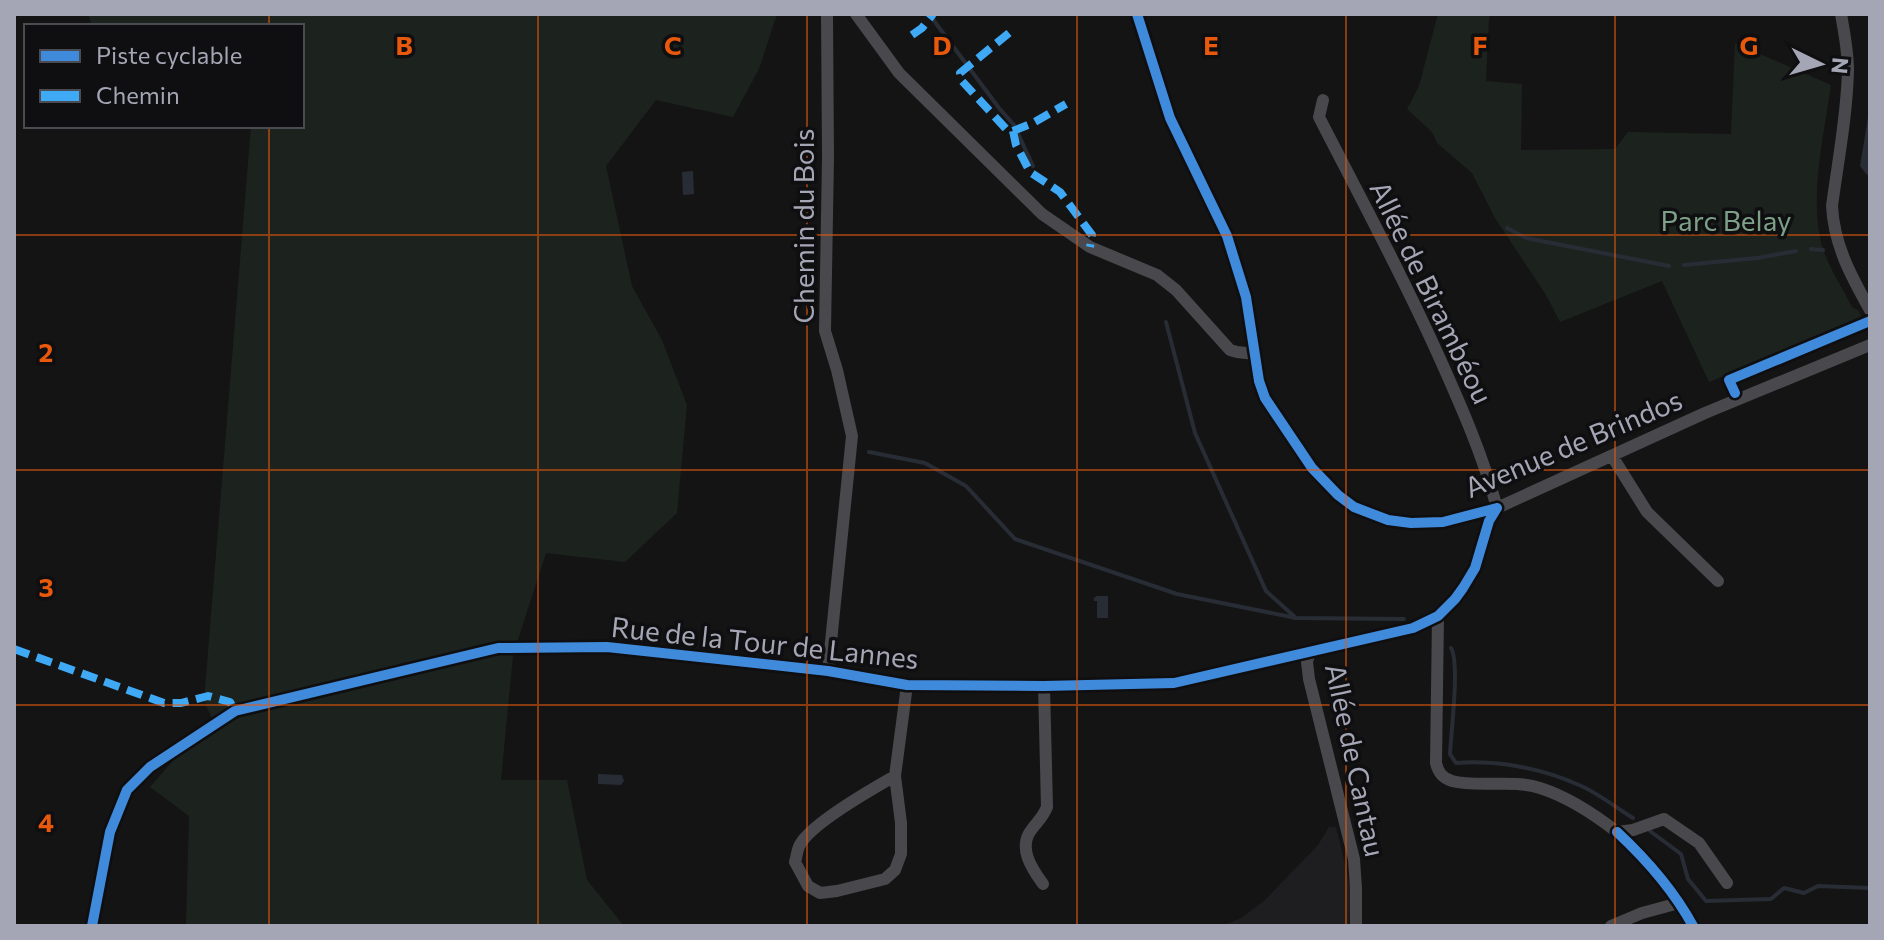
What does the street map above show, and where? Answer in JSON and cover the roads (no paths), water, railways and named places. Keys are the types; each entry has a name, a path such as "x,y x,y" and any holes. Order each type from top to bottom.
{"street":[{"path":"856,14 899,73 1042,214 1090,247 1157,275 1176,290 1230,350 1255,354"},
{"name":"Avenue de Brindos","path":"1137,14 1170,118 1227,236 1246,297 1259,381 1265,398 1312,468 1354,507 1388,520 1411,523 1443,522 1497,508 1705,413 1870,345"},
{"path":"1841,14 1848,69 1832,206 1833,223 1847,269 1870,310"},
{"name":"Chemin du Bois","path":"827,15 825,331 852,436 828,671"},
{"name":"Allée de Birambéou","path":"1323,100 1319,117 1411,294 1470,425 1497,508"},
{"path":"1612,456 1647,512 1718,581"},
{"name":"Rue de la Tour de Lannes","path":"92,926 110,832 127,790 150,767 235,711 498,648 607,647 828,671 907,685 1174,683 1413,628 1438,616 1455,599 1475,568 1489,521 1497,508"},
{"path":"1438,616 1436,763 1439,773 1449,780 1539,787 1595,815 1617,832 1664,819 1699,843 1727,883"},
{"name":"Allée de Cantau","path":"1310,651 1307,662 1309,679 1354,859 1356,926"},
{"path":"895,776 812,830 799,845 795,862 808,886 820,893 837,891 885,879 895,870 901,854 895,776 907,685"},
{"path":"1043,884 1028,864 1026,848 1028,832 1043,818 1047,807 1044,686"},
{"path":"1611,926 1679,903"}],"waterway":[{"path":"929,14 1014,125 1033,166"},
{"path":"1507,228 1526,238 1669,266"},
{"path":"1811,249 1823,250"},
{"path":"1684,265 1796,251"},
{"path":"1166,322 1195,433 1266,591 1296,618 1404,619"},
{"path":"869,452 925,463 966,486 1015,539 1177,594 1296,618"},
{"path":"1451,648 1455,682 1450,754 1456,763 1503,764 1550,774 1586,788 1633,818"},
{"path":"1650,831 1681,854 1688,879 1706,901 1771,899 1784,888 1804,893 1818,886 1870,888"}],"park label":[{"name":"Parc Belay","path":"1726,220"}]}
